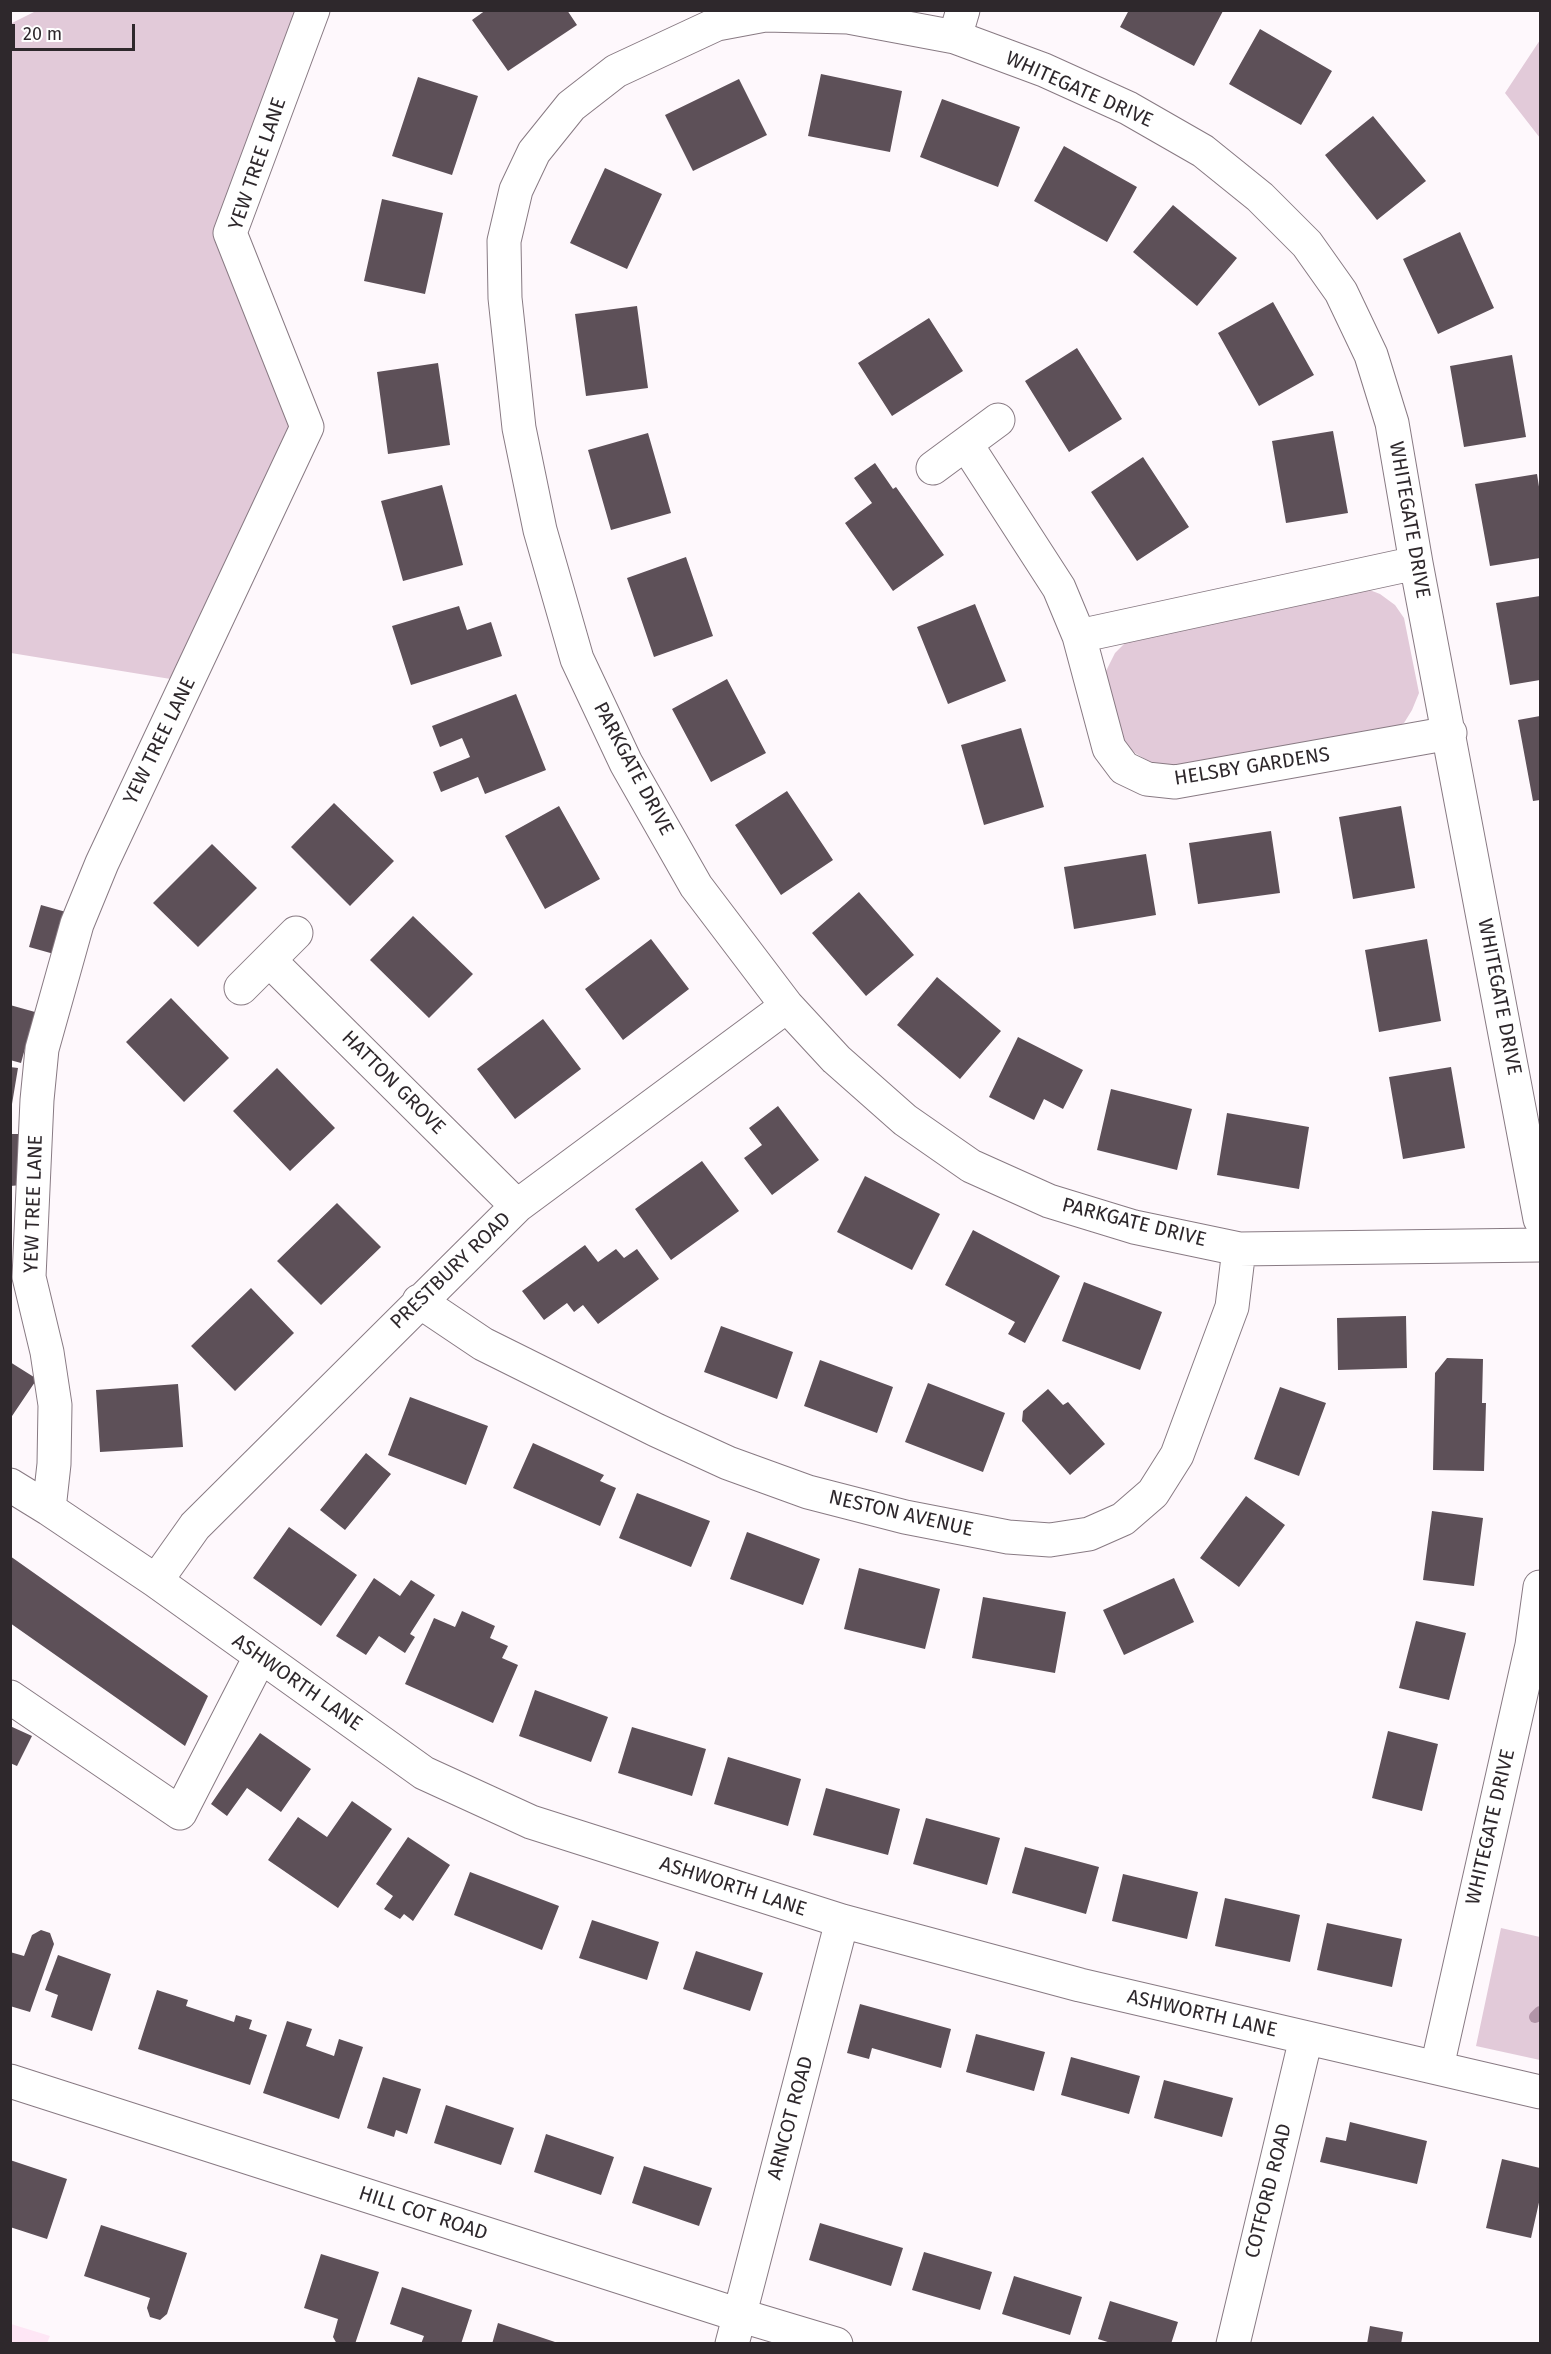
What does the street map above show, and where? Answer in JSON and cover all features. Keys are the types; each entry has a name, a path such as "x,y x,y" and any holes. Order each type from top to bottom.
{"street":[{"name":"YEW TREE LANE","path":"50,1509 54,1464 55,1405 47,1352 29,1277 37,1100 42,1049 77,924 102,863 307,427 230,233 314,10"},
{"name":"PARKGATE DRIVE","path":"959,24 848,17 765,15 717,24 616,71 572,106 534,152 516,190 504,242 505,298 519,428 540,530 577,659 626,763 696,886 787,1006 836,1059 905,1120 971,1166 1049,1201 1134,1227 1239,1249 1540,1245"},
{"name":"WHITEGATE DRIVE","path":"959,24 1044,70 1128,108 1203,151 1260,197 1307,244 1341,292 1371,355 1392,423 1416,563 1450,733 1540,1219"},
{"path":"933,468 998,420"},
{"name":"HELSBY GARDENS","path":"966,444 1059,588 1079,636 1109,748 1124,768 1147,779 1174,782 1450,733"},
{"path":"1079,636 1416,563"},
{"path":"241,988 296,933"},
{"name":"HATTON GROVE","path":"269,960 517,1206"},
{"name":"PRESTBURY ROAD","path":"156,1581 195,1526 517,1206 787,1006"},
{"path":"10,1244 29,1277"},
{"name":"NESTON AVENUE","path":"419,1301 483,1344 728,1463 808,1492 905,1517 1008,1537 1050,1540 1089,1534 1123,1519 1153,1493 1177,1455 1232,1307 1239,1249"},
{"name":"ASHWORTH LANE","path":"10,1485 50,1509 156,1581 424,1773 531,1822 842,1922 1080,1985 1540,2092"},
{"name":"WHITEGATE DRIVE","path":"1437,2067 1532,1645 1540,1587"},
{"path":"10,1697 180,1813 260,1657"},
{"name":"ARNCOT ROAD","path":"736,2329 842,1922"},
{"name":"COTFORD ROAD","path":"1233,2343 1306,2038"},
{"name":"HILL COT ROAD","path":"10,2081 736,2329 836,2343"}],"shaded area":[{"path":"38,10 327,11 230,233 307,427 189,682 11,653 10,24"},
{"path":"1540,40 1540,138 1505,93"},
{"path":"1362,587 1380,594 1395,605 1404,618 1419,693 1404,723 1389,730 1173,765 1150,762 1135,753 1123,741 1104,675 1115,653 1127,641"},
{"path":"1501,1928 1540,1937 1540,2060 1476,2046"},
{"path":"11,2324 50,2336 47,2343 11,2343"}],"building":[{"path":"486,10 567,10 577,25 508,71 472,20"},
{"path":"1129,10 1223,11 1194,66 1120,27"},
{"path":"1260,29 1332,71 1301,125 1229,84"},
{"path":"821,74 902,91 890,152 808,136"},
{"path":"418,77 478,96 452,175 392,156"},
{"path":"739,79 767,135 693,171 665,115"},
{"path":"942,99 1020,127 998,187 920,157"},
{"path":"1373,116 1426,181 1377,220 1325,155"},
{"path":"1064,146 1137,187 1107,242 1034,201"},
{"path":"605,168 662,194 627,269 570,243"},
{"path":"382,199 443,213 425,294 364,281"},
{"path":"1173,205 1237,258 1197,306 1133,252"},
{"path":"1460,232 1494,308 1438,334 1403,259"},
{"path":"1273,302 1314,375 1259,406 1218,333"},
{"path":"637,306 648,388 586,396 575,314"},
{"path":"929,318 963,371 892,416 858,363"},
{"path":"1077,348 1122,419 1069,452 1025,381"},
{"path":"1512,355 1526,437 1464,447 1450,366"},
{"path":"438,363 450,445 388,454 377,372"},
{"path":"1333,431 1348,513 1286,523 1272,441"},
{"path":"648,433 671,513 611,530 588,450"},
{"path":"1143,457 1189,527 1137,561 1091,492"},
{"path":"875,463 893,489 896,487 944,555 893,591 845,523 872,503 854,478"},
{"path":"1537,474 1540,493 1540,558 1490,566 1475,484"},
{"path":"442,485 463,565 403,581 381,501"},
{"path":"686,557 713,636 654,657 627,578"},
{"path":"1540,596 1540,680 1510,685 1496,603"},
{"path":"975,604 1006,681 948,704 917,627"},
{"path":"459,606 467,630 491,622 502,656 411,685 392,626"},
{"path":"727,679 766,753 711,782 672,709"},
{"path":"516,694 546,770 485,794 478,777 441,792 433,772 470,757 462,738 440,747 432,726"},
{"path":"1540,716 1540,800 1533,801 1518,720"},
{"path":"1021,728 1044,807 984,825 961,745"},
{"path":"787,791 833,860 781,895 735,825"},
{"path":"334,803 394,861 350,906 291,847"},
{"path":"559,806 600,879 545,909 505,836"},
{"path":"1401,806 1415,888 1353,899 1339,817"},
{"path":"1271,831 1280,893 1198,904 1189,843"},
{"path":"212,844 257,888 198,947 153,903"},
{"path":"1146,854 1156,915 1074,929 1064,867"},
{"path":"859,892 914,955 866,996 812,933"},
{"path":"41,905 66,912 54,954 29,947"},
{"path":"413,916 473,974 429,1018 370,960"},
{"path":"651,939 689,989 623,1040 585,989"},
{"path":"1427,939 1441,1021 1379,1032 1365,950"},
{"path":"937,977 1001,1031 960,1079 897,1025"},
{"path":"171,998 229,1058 184,1102 126,1042"},
{"path":"10,1005 35,1012 21,1063 10,1060"},
{"path":"543,1019 581,1069 515,1119 477,1069"},
{"path":"1018,1037 1083,1070 1063,1109 1044,1099 1034,1120 989,1097"},
{"path":"10,1067 18,1068 12,1104 10,1104"},
{"path":"1451,1067 1465,1148 1403,1159 1389,1077"},
{"path":"277,1068 335,1128 290,1171 233,1111"},
{"path":"1111,1089 1192,1109 1177,1170 1097,1150"},
{"path":"778,1106 819,1160 772,1195 744,1158 762,1145 749,1128"},
{"path":"1227,1113 1309,1127 1299,1189 1217,1175"},
{"path":"10,1134 18,1134 22,1185 10,1186"},
{"path":"702,1161 739,1211 671,1260 635,1209"},
{"path":"865,1176 940,1214 912,1270 837,1232"},
{"path":"337,1203 381,1247 321,1305 277,1261"},
{"path":"973,1230 1060,1276 1025,1343 1008,1334 1015,1322 945,1285"},
{"path":"585,1245 598,1262 616,1249 624,1258 637,1249 659,1279 598,1324 583,1305 574,1312 567,1303 544,1320 522,1291"},
{"path":"1084,1282 1162,1312 1140,1370 1062,1341"},
{"path":"251,1288 294,1333 235,1391 191,1346"},
{"path":"1406,1316 1407,1368 1338,1370 1337,1318"},
{"path":"721,1326 793,1352 777,1399 704,1372"},
{"path":"1447,1358 1483,1359 1482,1403 1486,1403 1484,1471 1433,1470 1435,1373"},
{"path":"820,1360 893,1387 877,1433 804,1406"},
{"path":"10,1362 37,1379 10,1419"},
{"path":"928,1383 1005,1413 983,1472 905,1442"},
{"path":"178,1384 183,1447 100,1452 96,1390"},
{"path":"1280,1387 1326,1403 1299,1476 1254,1459"},
{"path":"1048,1389 1063,1405 1068,1402 1105,1444 1070,1475 1022,1421 1023,1411"},
{"path":"410,1397 488,1426 466,1485 388,1455"},
{"path":"533,1443 604,1475 600,1481 616,1488 600,1526 513,1488"},
{"path":"366,1453 391,1474 345,1530 320,1510"},
{"path":"637,1493 710,1521 691,1567 619,1538"},
{"path":"1246,1496 1285,1525 1239,1587 1200,1558"},
{"path":"1432,1511 1483,1518 1474,1586 1423,1580"},
{"path":"289,1527 357,1575 321,1626 253,1578"},
{"path":"747,1532 820,1559 803,1605 730,1579"},
{"path":"10,1556 208,1696 185,1746 10,1623"},
{"path":"859,1568 940,1589 925,1649 844,1629"},
{"path":"374,1578 400,1596 411,1580 435,1595 410,1634 415,1637 405,1653 379,1636 366,1655 336,1636"},
{"path":"1174,1578 1194,1622 1124,1655 1103,1610"},
{"path":"983,1597 1066,1612 1055,1673 972,1658"},
{"path":"462,1611 495,1626 490,1638 508,1646 502,1658 518,1665 493,1723 405,1684 434,1618 455,1627"},
{"path":"1416,1621 1466,1633 1449,1700 1399,1688"},
{"path":"535,1690 608,1717 591,1762 519,1736"},
{"path":"10,1726 32,1736 17,1766 10,1763"},
{"path":"632,1727 706,1749 692,1796 618,1773"},
{"path":"1388,1731 1438,1744 1422,1811 1372,1798"},
{"path":"260,1733 311,1769 281,1812 247,1788 227,1816 211,1804"},
{"path":"728,1757 801,1779 788,1826 714,1804"},
{"path":"826,1788 900,1809 888,1855 813,1835"},
{"path":"352,1801 392,1829 338,1908 268,1860 298,1817 327,1837"},
{"path":"926,1818 1000,1838 987,1885 913,1864"},
{"path":"408,1837 450,1865 413,1921 404,1914 400,1919 384,1909 393,1896 376,1884"},
{"path":"1025,1847 1099,1867 1086,1914 1012,1893"},
{"path":"470,1872 559,1906 542,1950 454,1915"},
{"path":"1123,1874 1198,1892 1187,1939 1112,1921"},
{"path":"1225,1898 1300,1915 1290,1962 1215,1946"},
{"path":"592,1920 659,1942 647,1980 579,1958"},
{"path":"1327,1923 1402,1939 1392,1987 1317,1970"},
{"path":"41,1930 50,1933 54,1944 30,2012 10,2006 10,1952 24,1956 32,1935"},
{"path":"696,1951 763,1973 750,2011 683,1989"},
{"path":"58,1955 111,1974 92,2031 51,2017 58,1995 45,1990"},
{"path":"157,1990 188,2000 186,2006 234,2022 236,2015 252,2020 249,2029 267,2035 250,2085 138,2049"},
{"path":"860,2004 951,2029 941,2068 872,2048 869,2059 847,2053"},
{"path":"287,2021 312,2029 306,2046 334,2056 339,2039 363,2047 339,2119 263,2093"},
{"path":"976,2034 1045,2052 1034,2091 966,2072"},
{"path":"1071,2057 1140,2076 1129,2114 1061,2095"},
{"path":"383,2077 421,2089 407,2134 396,2130 394,2137 367,2128"},
{"path":"1164,2080 1233,2098 1222,2137 1154,2118"},
{"path":"446,2105 514,2128 501,2165 434,2143"},
{"path":"1350,2122 1427,2141 1417,2184 1320,2162 1326,2137 1346,2141"},
{"path":"546,2134 614,2157 601,2195 534,2172"},
{"path":"1502,2159 1540,2168 1540,2198 1531,2238 1486,2228"},
{"path":"10,2160 67,2179 47,2239 10,2227"},
{"path":"644,2166 712,2188 699,2226 632,2203"},
{"path":"820,2223 903,2248 891,2286 809,2260"},
{"path":"101,2225 187,2253 167,2314 160,2320 150,2317 147,2308 150,2298 84,2276"},
{"path":"924,2252 992,2272 980,2310 912,2290"},
{"path":"321,2254 379,2272 355,2344 337,2344 333,2337 338,2319 304,2308"},
{"path":"1014,2276 1082,2297 1070,2335 1002,2314"},
{"path":"402,2287 472,2310 461,2344 421,2344 424,2336 390,2324"},
{"path":"1110,2301 1178,2322 1171,2344 1114,2344 1098,2339"},
{"path":"498,2323 558,2343 558,2344 492,2344"},
{"path":"1370,2326 1403,2332 1401,2344 1367,2344"}],"waterway":[{"path":"1535,2017 1540,2012"}]}
